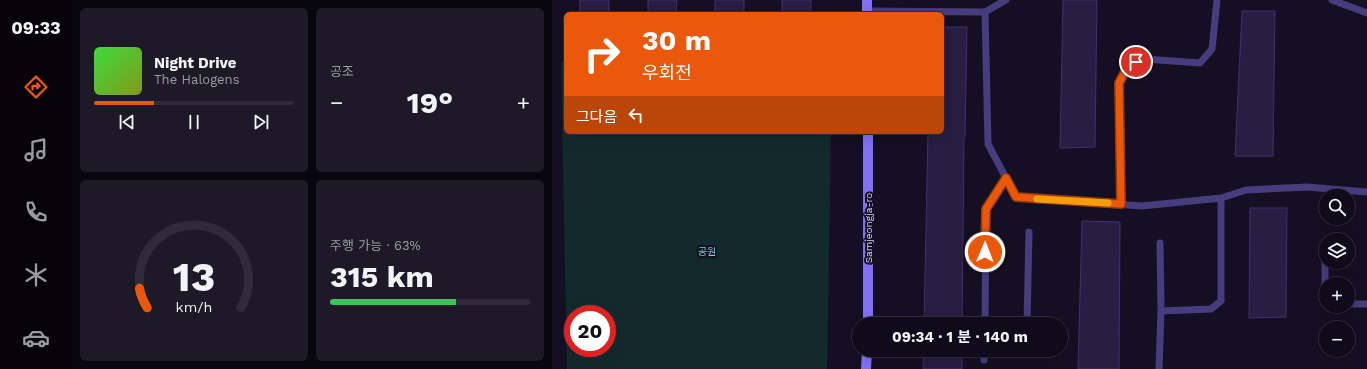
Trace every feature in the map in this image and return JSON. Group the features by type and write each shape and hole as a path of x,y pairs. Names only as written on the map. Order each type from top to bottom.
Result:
{"street":[{"path":"867,0 867,12"},
{"name":"Samjeongja-ro","path":"868,134 868,317"},
{"path":"866,369 867,357"}],"lane":[{"path":"944,12 986,12 1006,0"},
{"path":"1121,204 1119,83 1128,66 1145,59 1200,63 1212,49 1217,0"},
{"path":"1332,0 1367,13"},
{"path":"986,12 988,144 1016,197 1142,206 1221,198 1246,190 1307,186 1367,192"},
{"path":"985,317 986,209 1006,178"},
{"path":"1161,311 1211,309 1221,300 1221,198"},
{"path":"1027,317 1029,232"},
{"path":"1159,369 1161,311 1160,243"},
{"path":"1355,304 1367,304"}],"green space":[{"name":"공원","path":"561,62 564,62 564,134 831,134 827,369 567,369 567,357 616,357 616,305 566,305"}],"building":[{"path":"580,0 609,0 609,12 580,12"},
{"path":"648,0 677,0 676,12 648,12"},
{"path":"715,0 744,0 744,12 715,12"},
{"path":"782,0 811,0 811,12 782,12"},
{"path":"1063,0 1097,0 1095,147 1060,148"},
{"path":"1242,11 1275,11 1273,156 1235,156"},
{"path":"944,27 967,27 962,317 924,317 928,134 944,134"},
{"path":"1250,208 1287,208 1286,317 1249,318"},
{"path":"1082,221 1120,222 1119,369 1078,369"},
{"path":"924,357 962,357 962,369 923,369"}],"slow traffic":[{"path":"1037,199 1108,203"}],"route":[{"path":"985,252 986,209 1006,178 1016,197 1121,204 1119,83 1128,66 1136,62"}]}
